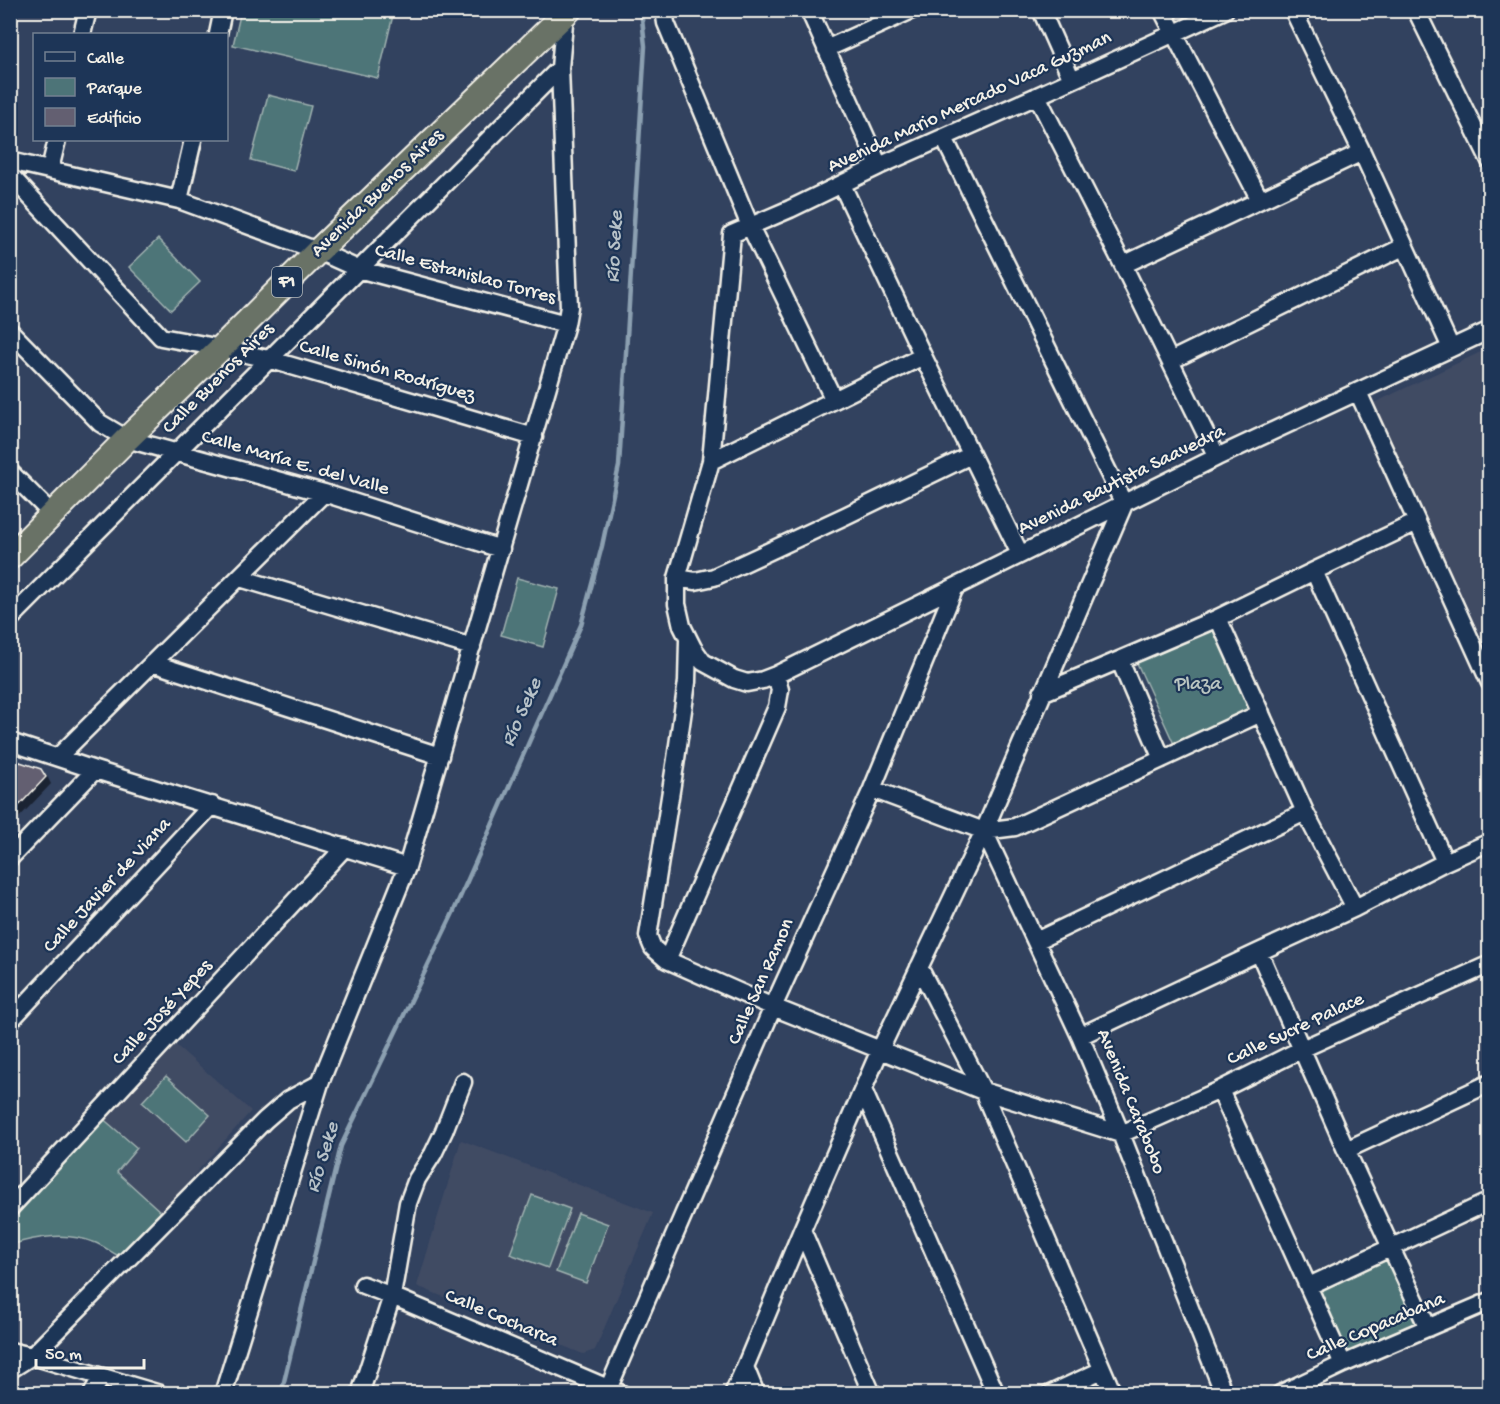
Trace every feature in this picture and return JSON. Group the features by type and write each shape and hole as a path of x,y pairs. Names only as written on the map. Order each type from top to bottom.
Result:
{"highway":[{"name":"Avenida Buenos Aires","path":"10,557 318,250 565,12"}],"street":[{"path":"82,33 88,10"},
{"path":"218,33 223,10"},
{"path":"664,10 666,23 750,226 834,400"},
{"path":"809,10 879,166"},
{"path":"826,49 912,10"},
{"path":"1041,10 1072,80"},
{"path":"1162,10 1260,200"},
{"name":"Avenida Mario Mercado Vaca Guzman","path":"711,461 732,234 1225,10"},
{"path":"1293,10 1362,152 1451,348"},
{"path":"1416,10 1490,161"},
{"path":"223,1394 320,1083 407,867 566,324 569,307 560,68 565,12"},
{"name":"Calle Buenos Aires","path":"10,619 560,68"},
{"path":"1037,96 1217,457"},
{"path":"733,1394 880,1050 984,831 1124,504 944,138"},
{"path":"50,169 57,141"},
{"path":"178,200 193,141"},
{"path":"1123,265 1362,152"},
{"name":"Calle Estanislao Torres","path":"10,161 178,200 318,250 358,269 566,324"},
{"name":"Calle Simón Rodríguez","path":"10,175 161,337 268,359 534,437"},
{"path":"842,185 1020,554"},
{"path":"1170,361 1405,246"},
{"name":"Avenida Bautista Saavedra","path":"688,639 704,662 734,679 747,683 776,675 1217,457 1490,330"},
{"name":"Calle María E. del Valle","path":"10,331 100,423 127,439 324,493 501,549"},
{"path":"923,356 711,461 677,578 677,604 682,626 688,639 687,682 648,936 653,948 667,960 773,1007 983,1091 1121,1134"},
{"path":"1358,392 1490,683"},
{"path":"677,578 695,581 714,577 971,455"},
{"path":"10,472 52,514"},
{"path":"58,757 324,493"},
{"path":"1042,693 1218,618 1417,522"},
{"path":"1314,571 1445,862"},
{"path":"240,578 472,647"},
{"name":"Calle San Ramon","path":"612,1391 773,1007 872,789 955,587"},
{"path":"1218,618 1305,812 1355,908"},
{"path":"1120,661 1162,759"},
{"path":"152,663 440,756"},
{"path":"667,960 777,707 780,690 776,675"},
{"path":"872,789 984,831 1015,827 1261,713"},
{"path":"10,742 407,867"},
{"path":"10,858 95,770"},
{"name":"Calle Javier de Viana","path":"10,1021 212,805"},
{"path":"1036,941 1305,812"},
{"name":"Avenida Carabobo","path":"984,831 1080,1036 1224,1394"},
{"path":"1080,1036 1355,908 1490,842"},
{"name":"Calle José Yepes","path":"10,1208 345,847"},
{"path":"1259,951 1346,1150 1428,1328"},
{"name":"Calle Sucre Palace","path":"1121,1134 1221,1090 1490,963"},
{"path":"919,967 983,1091 1113,1394"},
{"path":"360,1394 392,1296 408,1203 417,1179 444,1131 463,1082"},
{"path":"10,1370 32,1356 265,1120 288,1100 320,1083"},
{"path":"1346,1150 1490,1083"},
{"path":"863,1090 996,1394"},
{"path":"1221,1090 1343,1364"},
{"path":"1309,1286 1490,1202"},
{"path":"802,1230 872,1394"},
{"name":"Calle Cocharca","path":"363,1285 612,1391"},
{"name":"Calle Copacabana","path":"1280,1394 1343,1364 1490,1301"},
{"path":"10,1352 32,1356 160,1394"},
{"path":"745,1367 756,1394"},
{"path":"1050,1394 1102,1370"},
{"path":"92,1394 101,1377"}],"shaded area":[{"path":"1489,348 1489,654 1374,403"},
{"path":"170,1040 251,1111 161,1212 117,1172 100,1116"},
{"path":"461,1140 653,1213 595,1350 583,1354 417,1286"}],"green space":[{"path":"241,10 394,11 378,78 233,45"},
{"path":"268,95 311,106 294,171 251,160"},
{"path":"158,239 200,282 171,310 129,267"},
{"path":"517,578 559,589 543,647 501,635"},
{"name":"Plaza","path":"1223,624 1259,708 1174,744 1136,661"},
{"path":"166,1076 210,1115 186,1142 142,1102"},
{"path":"100,1116 137,1148 117,1172 161,1212 122,1253 117,1255 96,1243 75,1237 53,1236 11,1245 10,1214"},
{"path":"532,1195 570,1209 548,1268 510,1254"},
{"path":"578,1213 608,1224 586,1283 556,1272"},
{"path":"1388,1256 1417,1322 1344,1355 1314,1289"}],"building":[{"path":"10,759 20,762 10,773"},
{"path":"20,762 41,769 46,777 10,815 10,773"}],"waterway":[{"name":"Río Seke","path":"281,1394 341,1146 453,913 581,625 602,546 619,466 645,46 641,10"}]}
